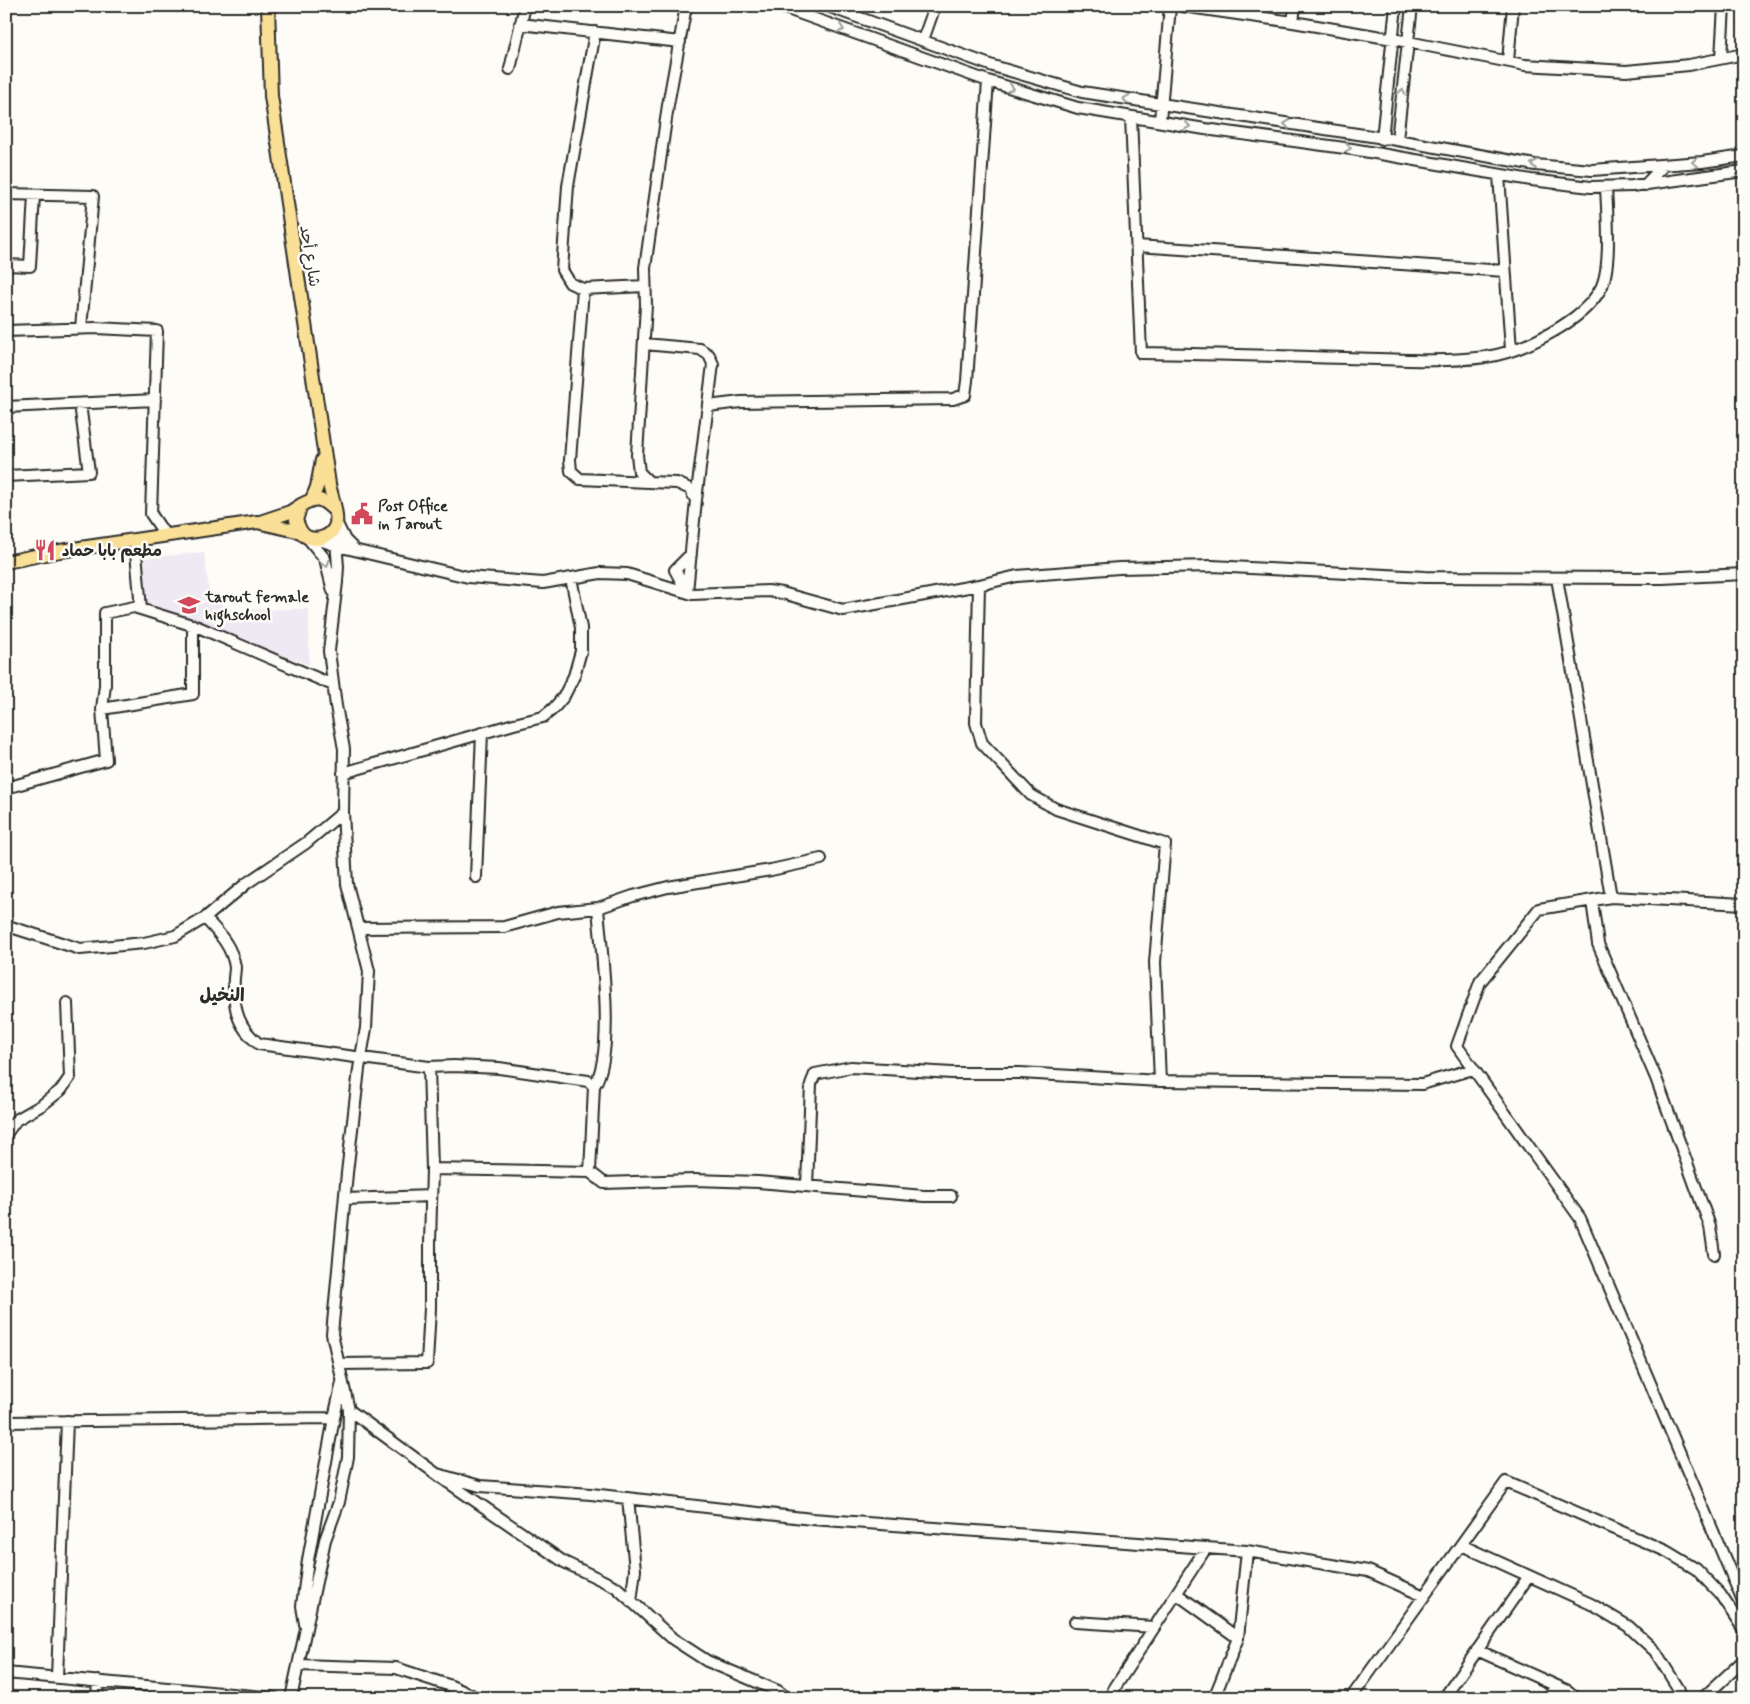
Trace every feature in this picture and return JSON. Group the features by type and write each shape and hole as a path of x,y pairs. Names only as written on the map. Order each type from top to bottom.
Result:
{"main road":[{"name":"شارع أحد","path":"268,6 271,96 335,521"},
{"path":"308,536 296,520 317,487 324,451"},
{"path":"6,562 60,551 257,522 290,512 307,502 324,500 335,521 327,536 308,536 257,522"}],"street":[{"path":"510,69 524,6"},
{"path":"649,482 640,472 637,455 644,344 645,268 668,105 686,6"},
{"path":"779,6 988,81 1078,108 1352,149 1504,176 1591,187 1644,185 1744,172"},
{"path":"827,6 993,66 1082,92 1397,140 1535,165 1592,170 1664,165 1744,156"},
{"path":"923,40 935,6"},
{"path":"1160,121 1170,6"},
{"path":"1182,6 1392,38 1525,65 1626,71 1689,65 1744,54"},
{"path":"1293,22 1295,6"},
{"path":"1382,139 1396,6"},
{"path":"1397,140 1412,6"},
{"path":"1508,62 1513,6"},
{"path":"1721,58 1724,6"},
{"path":"520,24 680,42"},
{"path":"595,32 568,186 562,270 570,283 585,287 645,286"},
{"path":"708,406 741,402 953,399 965,395 988,81"},
{"path":"1386,98 1399,124"},
{"path":"1132,117 1141,352 1434,361 1488,357 1522,347 1560,327 1588,306 1601,288 1606,268 1606,186"},
{"path":"1408,142 1430,163"},
{"path":"1501,159 1504,176 1505,271 1511,350"},
{"path":"1644,185 1664,165"},
{"path":"6,194 93,196 81,328"},
{"path":"6,265 30,266 34,195"},
{"path":"1137,246 1505,271"},
{"path":"585,287 570,460 571,471 580,479 677,483 690,489 696,500"},
{"path":"6,331 81,328 157,331 152,514 166,536"},
{"path":"644,344 700,349 709,355 713,364 687,592"},
{"path":"6,407 155,400"},
{"path":"6,476 89,472 80,404"},
{"path":"290,1698 325,1540 339,1502 348,1457 349,1410 332,1334 345,1199 366,1028 369,971 347,884 343,812 344,749 329,651 338,567 335,521"},
{"path":"335,521 345,540 356,550"},
{"path":"308,536 337,546 468,577 544,583 600,573 627,574 692,594 768,591 843,610 979,585 1017,576 1119,568 1212,566 1425,577 1662,578 1744,574"},
{"path":"308,536 325,559 334,595"},
{"path":"135,541 141,609"},
{"path":"338,567 356,550"},
{"path":"343,773 482,732 543,717 554,708 564,696 574,676 581,651 581,628 578,606 571,578"},
{"path":"1557,578 1611,897"},
{"path":"979,585 976,723 982,743 1031,795 1048,804 1089,820 1165,844 1155,962 1160,1081"},
{"path":"6,788 106,760 102,709 105,684 105,612 134,607 193,625 333,685"},
{"path":"102,709 193,694 193,625"},
{"path":"476,877 482,732"},
{"path":"6,923 11,927 80,949 144,943 175,936 205,918 247,883 306,843 343,812"},
{"path":"358,928 504,927 558,912 598,908 633,896 668,888 771,870 821,858"},
{"path":"1744,904 1611,897 1539,909 1480,982 1457,1046 1580,1218 1744,1604"},
{"path":"1592,900 1598,944 1656,1078 1710,1226 1714,1254"},
{"path":"590,1172 594,1086 599,1078 606,1034 598,908"},
{"path":"205,918 226,942 235,966 234,987 237,1014 246,1033 259,1044 429,1068 454,1066 499,1068 588,1081 594,1086"},
{"path":"6,1134 16,1120 42,1105 61,1090 70,1077 67,1004"},
{"path":"807,1186 812,1084 815,1074 851,1067 952,1073 1020,1073 1160,1081 1422,1084 1473,1069"},
{"path":"339,1364 427,1363 430,1308 432,1169 429,1068"},
{"path":"432,1169 590,1172 604,1183 703,1180 758,1182 924,1196 951,1196"},
{"path":"345,1199 431,1196"},
{"path":"306,1630 302,1606 308,1560 334,1418 343,1380"},
{"path":"349,1410 436,1474 564,1562 616,1588 672,1640 707,1661 778,1692 787,1698"},
{"path":"6,1422 334,1418"},
{"path":"56,1677 67,1421"},
{"path":"436,1474 480,1486 628,1498 812,1519 1247,1551 1368,1571 1424,1596"},
{"path":"1351,1698 1506,1482 1666,1551 1696,1569 1720,1594 1744,1630"},
{"path":"628,1498 635,1570 632,1602"},
{"path":"1461,1545 1591,1604 1628,1626 1655,1651 1674,1682 1681,1698"},
{"path":"1110,1698 1206,1548"},
{"path":"1214,1698 1238,1638 1247,1551"},
{"path":"1444,1698 1529,1576"},
{"path":"1177,1594 1238,1638"},
{"path":"1075,1622 1154,1628"},
{"path":"1477,1650 1568,1691 1576,1698"},
{"path":"1703,1698 1744,1660"},
{"path":"298,1665 396,1668 451,1686 478,1698"},
{"path":"6,1673 274,1698"},
{"path":"97,1698 98,1681"},
{"path":"1548,1698 1556,1686"}],"shaded area":[{"name":"tarout female highschool","path":"204,552 209,591 227,610 309,609 309,665 146,602 144,558"}],"place":[{"name":"Post Office in Tarout","path":"362,514"},
{"name":"مطعم بابا حماد","path":"45,550"},
{"name":"tarout female highschool","path":"189,605"}],"district":[{"name":"النخيل","path":"222,995"}]}
